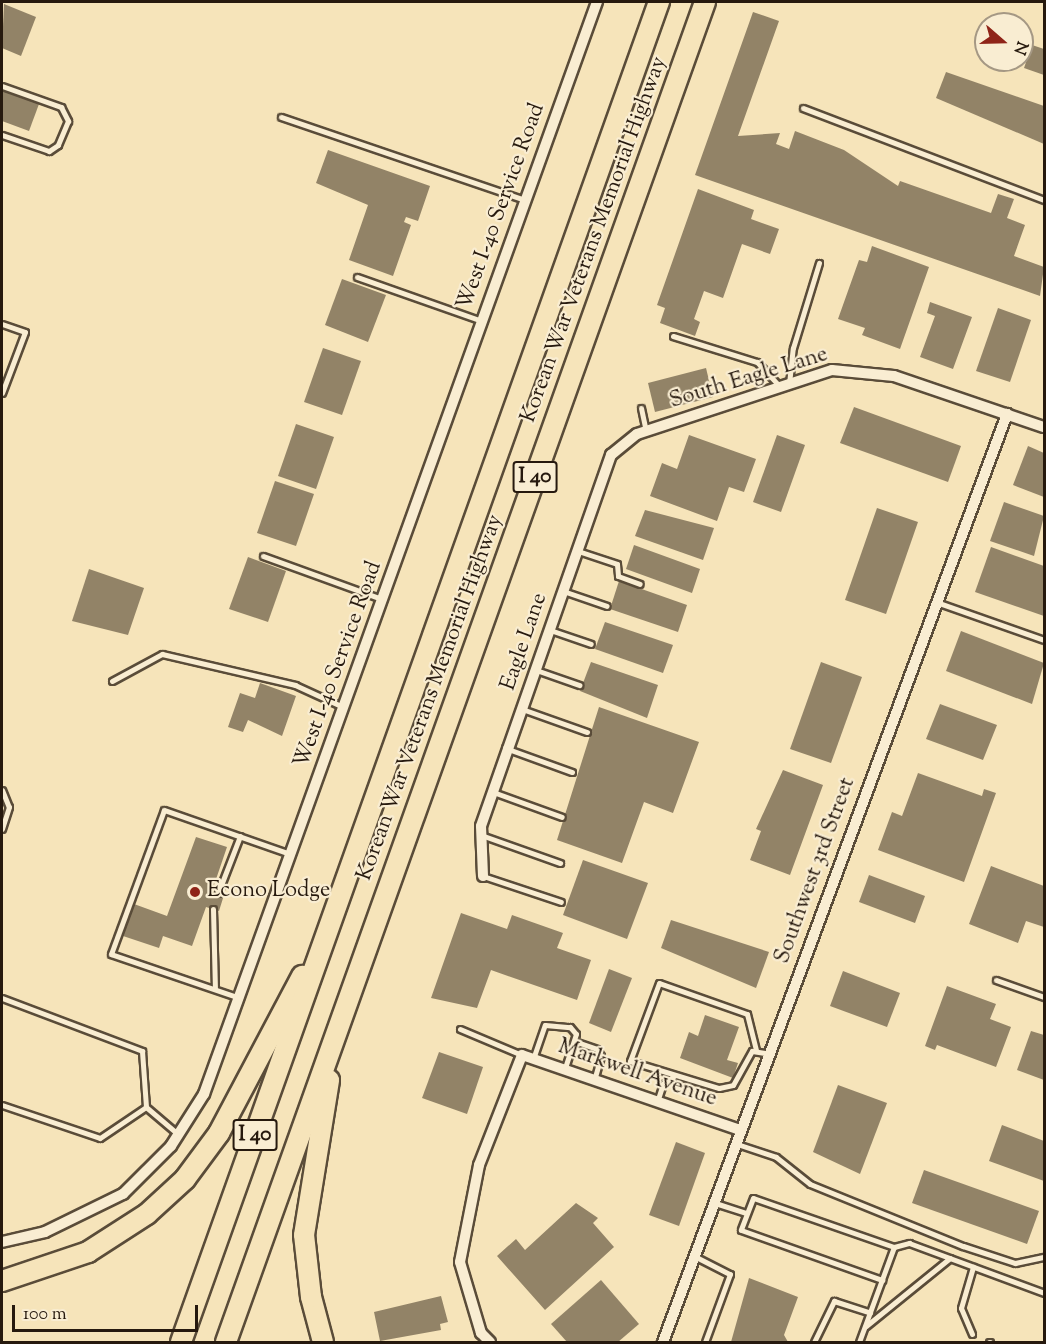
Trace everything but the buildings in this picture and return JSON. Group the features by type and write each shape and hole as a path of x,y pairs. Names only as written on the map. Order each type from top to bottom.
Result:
{"highway":[{"name":"Korean War Veterans Memorial Highway","path":"181,1342 659,2"},
{"name":"Korean War Veterans Memorial Highway","path":"226,1342 705,2"},
{"path":"2,1281 88,1252 147,1214 184,1179 219,1133 330,927"},
{"path":"323,1342 306,1268 306,1210 338,1027"}],"street":[{"name":"West I-40 Service Road","path":"2,1242 94,1212 143,1178 179,1136 204,1095 597,2"},
{"name":"South Eagle Lane","path":"642,433 832,370 894,376 1044,427"},
{"name":"Southwest 3rd Street","path":"663,1342 735,1143 772,1054 935,602 1007,414"},
{"name":"Eagle Lane","path":"483,876 481,835 493,792 611,456 642,433"},
{"name":"Markwell Avenue","path":"522,1055 740,1130"},
{"path":"490,1342 481,1333 460,1262 479,1165 522,1055"}],"lane":[{"path":"2,86 61,107 68,121 58,145 49,151 2,135"},
{"path":"803,108 1044,200"},
{"path":"281,117 525,200"},
{"path":"673,336 757,362 785,386 819,263"},
{"path":"357,277 482,321"},
{"path":"2,324 25,332 2,393"},
{"path":"641,408 642,433"},
{"path":"578,551 617,564 618,576 640,585"},
{"path":"263,556 383,600"},
{"path":"563,591 607,606"},
{"path":"935,602 1044,640"},
{"path":"550,630 591,644"},
{"path":"112,681 162,654 295,685 344,708"},
{"path":"536,670 579,685"},
{"path":"522,709 587,732"},
{"path":"508,749 572,772"},
{"path":"2,790 9,807 2,829"},
{"path":"493,792 562,817"},
{"path":"240,998 111,954 164,810 291,855"},
{"path":"481,835 560,863"},
{"path":"218,893 240,836"},
{"path":"483,876 561,902"},
{"path":"213,909 215,990"},
{"path":"996,980 1044,997"},
{"path":"659,983 747,1014 756,1050 733,1085 719,1088 630,1061 659,983"},
{"path":"2,998 142,1051 146,1107 179,1136"},
{"path":"533,1059 545,1024 570,1027 574,1041 564,1070"},
{"path":"460,1029 522,1055"},
{"path":"574,1041 597,1049 601,1056 594,1080"},
{"path":"756,1050 772,1054"},
{"path":"657,1102 663,1084 674,1076"},
{"path":"2,1105 100,1138 146,1107"},
{"path":"735,1143 776,1157 810,1184 963,1245 1015,1263 1044,1257"},
{"path":"882,1280 741,1230 753,1198 894,1246 909,1243 1044,1293"},
{"path":"714,1203 746,1213"},
{"path":"859,1342 894,1246"},
{"path":"694,1256 730,1274 705,1342"},
{"path":"865,1327 950,1258"},
{"path":"972,1334 961,1308 973,1267"},
{"path":"814,1342 827,1306 834,1301 870,1313"}],"place":[{"name":"Econo Lodge","path":"195,892"}]}
